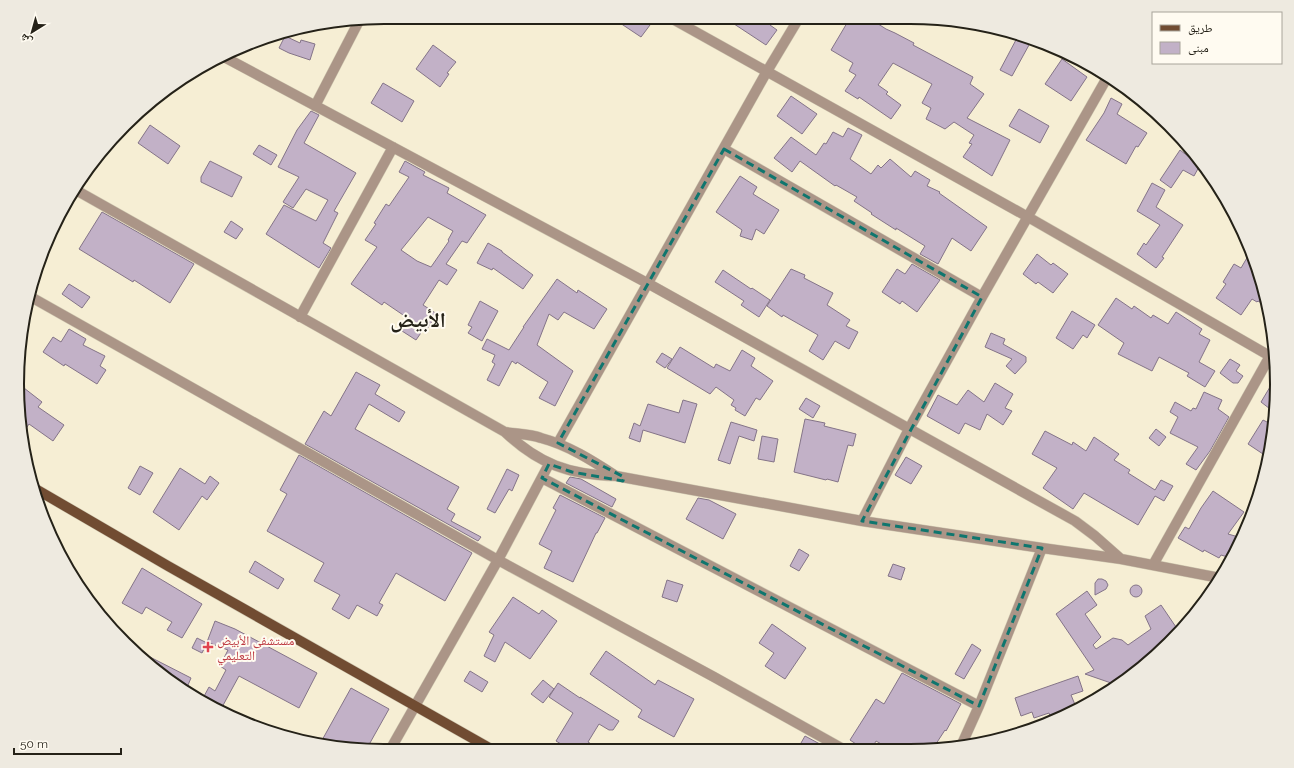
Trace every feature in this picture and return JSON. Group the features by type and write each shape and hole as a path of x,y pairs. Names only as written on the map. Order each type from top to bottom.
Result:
{"main road":[{"path":"40,492 182,574 482,744"}],"street":[{"path":"681,24 1028,217 1269,356"},
{"path":"558,443 649,284 766,72 795,24"},
{"path":"315,106 358,25"},
{"path":"228,59 649,284 1075,521 1096,536 1121,559"},
{"path":"862,521 909,429 982,297 1105,82"},
{"path":"300,317 393,147"},
{"path":"724,149 982,297"},
{"path":"80,192 505,432 534,456 549,464 592,476 616,476 862,521 1121,559 1214,577"},
{"path":"34,299 498,560 834,744"},
{"path":"1152,565 1269,363"},
{"path":"505,432 540,437 558,443 594,462 616,476"},
{"path":"393,744 498,560 549,464"},
{"path":"542,478 979,706"},
{"path":"964,740 979,706 1042,548"}],"highlighted area":[{"path":"724,149 982,297 862,521 1042,548 979,706 542,478 549,464 572,472 623,481 624,477 558,443"}],"building":[{"path":"622,24 649,24 650,25 641,37"},
{"path":"734,24 771,24 770,25 777,30 766,45"},
{"path":"846,24 878,24 914,43 913,45 973,77 970,84 984,94 967,118 1010,140 992,176 963,157 972,144 969,143 974,135 954,122 945,129 926,119 931,108 922,103 932,84 893,63 878,85 888,92 886,94 901,105 891,119 859,97 858,99 845,91 856,75 849,71 853,63 831,50"},
{"path":"287,37 300,43 301,40 315,44 310,60 279,48 284,38"},
{"path":"1016,40 1029,45 1012,76 1000,70"},
{"path":"433,45 456,62 447,73 449,74 440,87 416,69"},
{"path":"1062,59 1087,77 1071,101 1045,84"},
{"path":"383,83 414,101 402,122 371,103"},
{"path":"791,96 817,114 802,134 777,116"},
{"path":"1111,98 1122,104 1117,114 1147,133 1138,147 1136,146 1126,164 1086,140 1104,113"},
{"path":"1019,109 1049,126 1040,143 1009,126"},
{"path":"311,111 319,115 304,143 356,173 334,211 338,213 323,243 331,248 319,268 266,234 284,205 316,221 328,200 306,189 293,208 283,202 299,177 278,167 297,130"},
{"path":"150,125 180,146 168,164 138,143"},
{"path":"848,128 862,135 850,159 871,174 878,165 881,168 890,159 911,177 915,171 930,180 927,186 940,192 939,193 987,227 971,251 952,238 938,264 920,254 925,246 871,214 872,213 854,201 857,197 836,185 835,186 800,161 792,172 774,158 791,137 816,155 824,143 826,144 833,132 843,137"},
{"path":"259,145 277,155 271,165 253,154"},
{"path":"1180,150 1189,157 1198,168 1194,176 1183,170 1171,188 1160,180"},
{"path":"210,161 242,177 232,197 201,182 201,177"},
{"path":"405,161 425,172 423,175 449,188 447,193 486,215 467,243 462,241 446,264 457,270 447,285 439,280 423,305 437,314 427,329 425,327 416,340 402,331 409,319 384,302 382,305 351,284 377,247 365,240 376,224 374,223 386,204 389,206 409,177 399,172","holes":["428,217 453,231 448,240 449,241 431,267 417,261 401,250"]},
{"path":"740,176 757,187 753,194 779,210 764,234 756,229 752,240 740,236 742,230 716,212"},
{"path":"1152,183 1165,190 1156,207 1183,225 1162,257 1164,258 1156,268 1137,254 1144,243 1146,245 1160,225 1137,211"},
{"path":"102,212 194,264 170,303 134,280 133,282 79,249"},
{"path":"231,221 243,229 236,239 224,232"},
{"path":"488,243 502,251 533,275 523,289 493,268 492,270 477,263"},
{"path":"1037,254 1051,265 1053,263 1068,274 1053,293 1038,282 1036,284 1023,274"},
{"path":"1247,257 1260,302 1252,299 1241,315 1216,298 1226,284 1223,282 1234,264 1241,268"},
{"path":"912,264 940,280 917,312 902,301 900,304 882,292 897,269 905,274"},
{"path":"791,269 805,275 804,278 833,293 827,305 850,320 846,326 858,332 849,349 835,341 823,360 809,351 818,335 783,315 782,317 767,306"},
{"path":"723,270 770,300 759,317 741,305 744,301 715,282"},
{"path":"557,279 577,293 578,290 607,309 594,329 564,312 558,320 549,314 537,345 573,371 555,406 539,398 548,382 517,362 516,364 512,361 499,386 487,380 495,364 492,362 495,355 482,349 487,339 509,350 523,327"},
{"path":"69,284 90,297 82,308 62,294"},
{"path":"1116,298 1132,309 1134,306 1151,318 1153,315 1168,324 1176,312 1202,329 1199,334 1210,340 1199,362 1215,371 1205,387 1187,376 1189,373 1159,357 1152,371 1118,354 1124,343 1098,325"},
{"path":"480,301 498,311 482,341 468,333 472,327 468,325"},
{"path":"1072,311 1095,325 1087,338 1083,335 1073,349 1056,338"},
{"path":"69,329 86,339 83,345 105,356 100,366 106,370 97,384 65,364 64,366 43,352 53,337 61,342"},
{"path":"991,333 1005,339 1003,344 1026,357 1026,362 1015,374 1006,366 1012,359 985,347"},
{"path":"680,347 714,368 716,364 730,371 742,350 755,358 751,366 773,381 760,400 756,398 745,416 735,410 736,408 731,405 734,400 716,387 710,394 667,368"},
{"path":"662,353 672,359 665,368 656,362"},
{"path":"1230,359 1240,365 1236,371 1243,376 1238,383 1233,383 1220,373"},
{"path":"356,372 380,385 375,394 405,412 399,422 369,404 355,429 459,487 447,509 455,514 451,521 481,537 478,541 305,444 324,411 331,416"},
{"path":"995,383 1013,394 1005,408 1012,411 1003,425 987,414 980,430 965,423 959,434 927,416 938,395 957,405 968,390 984,402"},
{"path":"1270,387 1269,408 1261,402"},
{"path":"24,388 42,402 38,407 64,425 53,441 29,424 27,427"},
{"path":"1204,392 1222,400 1218,409 1229,417 1210,451 1196,470 1186,464 1198,447 1170,433 1178,417 1170,412 1175,402 1191,411 1193,408 1196,409"},
{"path":"806,398 820,406 813,418 799,409"},
{"path":"683,400 697,404 685,443 643,430 640,442 629,438 634,423 640,426 648,404 679,413"},
{"path":"805,419 825,423 824,426 856,434 853,446 848,445 838,482 794,472"},
{"path":"1263,420 1268,422 1263,454 1248,444"},
{"path":"731,422 757,430 754,441 739,436 730,464 718,460"},
{"path":"1156,429 1166,437 1159,446 1149,438"},
{"path":"1045,431 1072,445 1073,442 1086,451 1094,437 1119,454 1114,460 1130,470 1128,473 1155,490 1161,480 1173,486 1164,501 1155,496 1138,525 1084,493 1073,509 1043,488 1057,468 1032,454"},
{"path":"762,436 778,439 774,462 758,459"},
{"path":"299,455 472,553 445,601 396,573 379,603 383,605 377,616 357,605 349,619 332,609 340,595 314,581 324,563 267,531 287,494 280,490"},
{"path":"906,457 922,466 911,484 895,475"},
{"path":"140,466 153,473 140,495 128,488"},
{"path":"180,468 205,484 210,476 219,483 207,500 202,496 179,530 153,512"},
{"path":"507,469 519,475 512,491 509,489 495,513 487,509"},
{"path":"570,477 581,479 616,499 612,507 566,483"},
{"path":"1213,491 1244,512 1228,534 1236,536 1226,556 1221,555 1219,558 1204,550 1203,552 1178,538 1185,527 1189,529"},
{"path":"560,495 605,518 596,533 573,582 544,568 552,551 539,544 556,510 553,508"},
{"path":"698,498 709,500 736,514 723,539 686,519"},
{"path":"799,549 809,555 799,571 790,566"},
{"path":"255,561 284,579 278,589 249,572"},
{"path":"893,564 905,568 901,580 888,576"},
{"path":"142,568 202,604 182,638 167,630 172,622 146,607 142,614 122,603"},
{"path":"1098,579 1106,581 1108,585 1106,589 1095,595 1095,583"},
{"path":"667,580 683,585 677,602 662,597"},
{"path":"1134,585 1138,585 1142,591 1138,597 1134,597 1130,593 1130,589"},
{"path":"1087,591 1097,605 1085,614 1101,637 1093,645 1096,649 1113,638 1122,640 1128,645 1151,629 1145,616 1161,605 1176,627 1147,655 1110,683 1085,674 1094,670 1056,614"},
{"path":"513,597 539,614 542,610 557,621 530,659 505,642 495,662 484,656 494,635 489,632"},
{"path":"215,621 235,629 317,673 299,708 239,676 223,706 204,696 209,687 215,691 226,670 220,666 228,650 207,642"},
{"path":"772,624 806,648 785,679 765,666 774,653 759,643"},
{"path":"197,638 207,643 202,653 192,648"},
{"path":"972,644 981,650 964,679 955,674"},
{"path":"606,651 655,685 658,680 694,699 674,737 638,717 642,710 590,674"},
{"path":"150,657 191,678 188,685 165,670"},
{"path":"470,671 488,682 482,692 464,681"},
{"path":"902,673 961,704 946,731 945,730 937,743 881,744 876,741 874,744 856,744 850,740 876,699 884,704"},
{"path":"1078,676 1083,691 1071,695 1075,704 1050,716 1049,713 1034,718 1032,712 1021,716 1015,698"},
{"path":"543,680 554,689 543,703 531,694"},
{"path":"558,683 619,721 613,730 609,730 599,724 588,742 591,744 561,744 556,741 573,713 549,697"},
{"path":"351,688 389,709 370,743 323,739"},
{"path":"805,736 820,744 800,744"}],"place":[{"name":"مستشفى الأبيض التعليمي","path":"208,647"}],"district":[{"name":"الأبيض","path":"418,320"}]}
